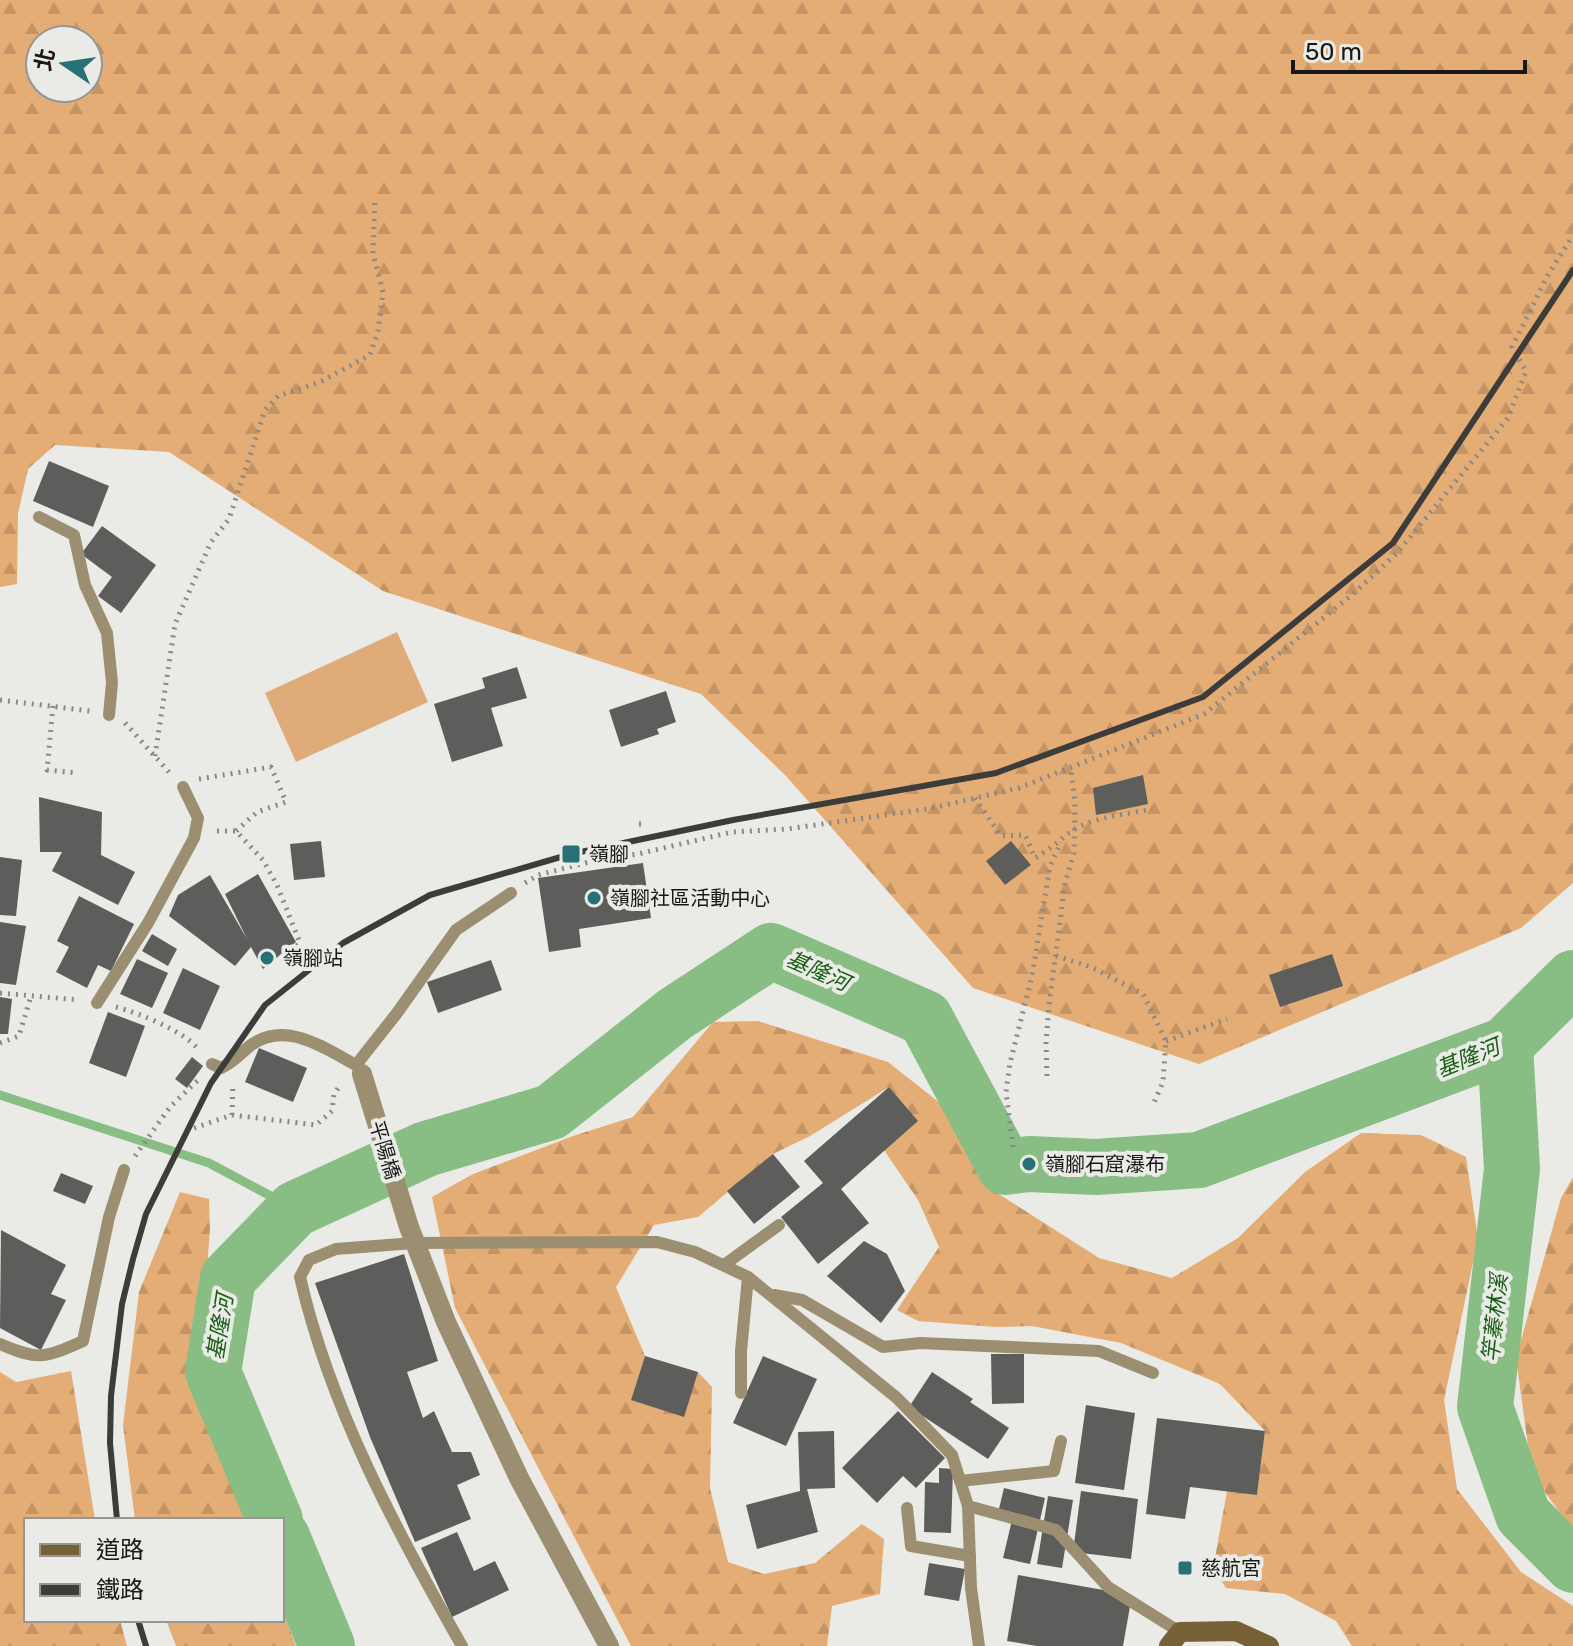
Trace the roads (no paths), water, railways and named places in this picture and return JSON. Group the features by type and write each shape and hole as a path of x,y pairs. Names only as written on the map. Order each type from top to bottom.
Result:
{"main road":[{"path":"1174,1639 1236,1631 1269,1646"}],"street":[{"name":"平陽橋","path":"359,1069 412,1235 446,1322 519,1478 609,1646"}],"lane":[{"path":"39,517 74,535 85,585 107,633 112,683 109,715"},
{"path":"97,1003 148,923 194,838 198,818 183,787"},
{"path":"208,1068 221,1068 234,1063 250,1046 271,1034 303,1037 359,1069 456,930 511,893"},
{"path":"0,1344 26,1356 50,1356 83,1341 109,1217 124,1170"},
{"path":"724,1265 779,1225"},
{"path":"462,1646 418,1568 357,1445 313,1334 300,1277 309,1260 336,1249 412,1235 657,1242 695,1252 748,1277 897,1398 952,1455 968,1506 971,1588 979,1646"},
{"path":"741,1393 741,1351 748,1277"},
{"path":"771,1295 802,1300 883,1347 920,1343 1099,1351 1153,1373"},
{"path":"960,1481 1054,1471 1061,1441"},
{"path":"968,1506 1056,1530 1108,1587 1174,1639"},
{"path":"907,1508 911,1546 970,1556"}],"waterway":[{"name":"基隆河","path":"274,1518 213,1372 228,1278 295,1209 426,1149 551,1112 675,1014 771,951 925,1018 1005,1167 1029,1164 1096,1167 1199,1160 1505,1045 1573,978"},
{"name":"竿蓁林溪","path":"1505,1045 1512,1169 1485,1407 1523,1515 1573,1565"},
{"path":"0,1095 209,1163 295,1209"},
{"name":"基隆河","path":"284,1542 327,1646"}],"railway":[{"path":"117,1518 110,1443 111,1396 122,1304 133,1259 146,1214 211,1083 265,1005 343,943 430,895 571,854 733,820 996,773 1203,697 1393,543 1573,270"},
{"path":"139,1622 146,1646"}],"place":[{"name":"嶺腳","path":"571,854"},
{"name":"嶺腳社區活動中心","path":"594,898"},
{"name":"嶺腳站","path":"267,958"},
{"name":"嶺腳石窟瀑布","path":"1029,1164"},
{"name":"慈航宮","path":"1185,1568"}]}
